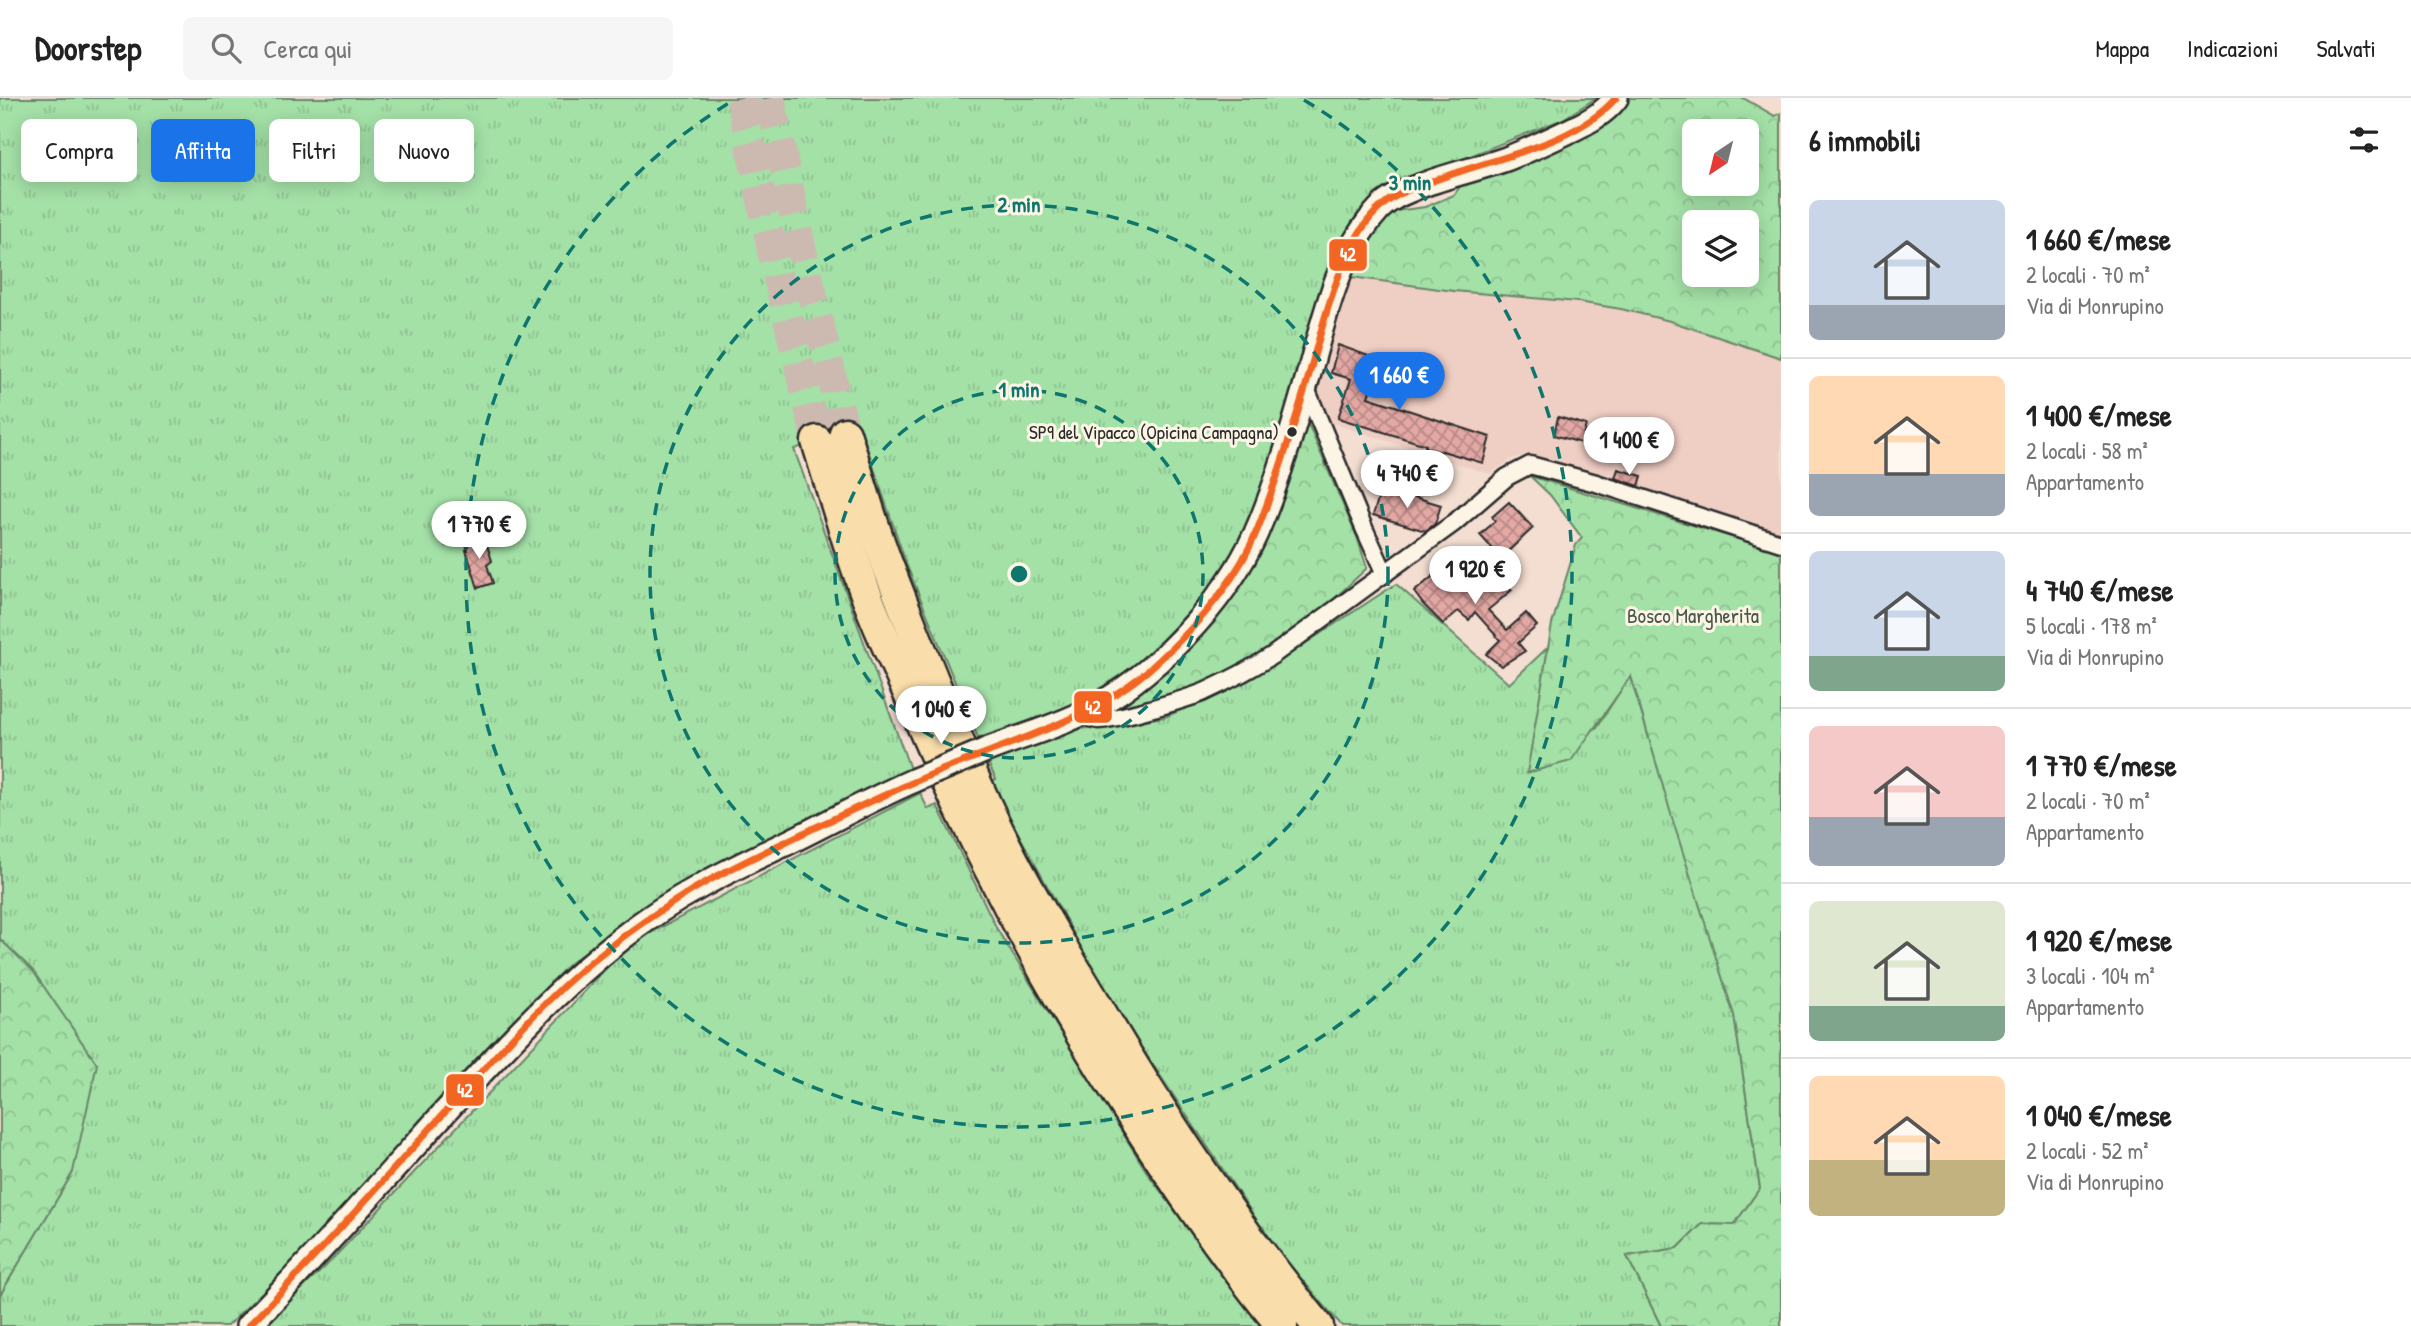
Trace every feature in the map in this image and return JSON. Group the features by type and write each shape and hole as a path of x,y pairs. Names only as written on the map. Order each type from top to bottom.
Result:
{"highway":[{"path":"1282,1326 1252,1290 1187,1200 1110,1083 1042,969 978,848 931,748 860,579 831,437 978,786 1063,950 1197,1165 1269,1268 1318,1326"}],"main road":[{"path":"248,1326 330,1241 551,998 616,942 692,890 754,857 915,780 1083,713 1152,667 1201,617 1236,570 1257,532 1338,277 1353,244 1380,207 1404,192 1448,175 1505,159 1555,138 1588,122 1616,98"}],"street":[{"path":"1305,386 1385,574"},
{"path":"1083,713 1090,718 1102,719 1201,693 1273,655 1454,523 1507,477 1530,465 1596,483 1781,543"}],"shaded area":[{"path":"1351,277 1621,309 1670,321 1781,358 1781,533 1545,458 1525,455 1512,459 1490,474 1328,422 1316,393"}],"green space":[{"path":"0,98 1596,98 1563,119 1465,158 1394,181 1361,212 1328,271 1249,530 1205,595 1141,662 1071,707 978,738 907,566 860,427 794,449 910,769 653,900 569,964 442,1096 298,1258 227,1326 0,1326 0,1295 73,1172 33,971 0,939"},
{"path":"1629,98 1743,98 1775,116 1781,113 1781,358 1670,321 1621,309 1351,277 1368,238 1388,212 1425,207 1454,195 1461,185 1511,168 1609,121"},
{"path":"1303,412 1357,537 1367,568 1305,626 1202,690 1102,712 1209,616"},
{"name":"Bosco Margherita","path":"1530,476 1781,552 1781,1326 1661,1326 1627,1256 1678,1248 1702,1224 1734,1225 1760,1188 1734,1015 1631,676 1571,761 1527,773 1552,624 1576,545 1582,538 1550,495"},
{"path":"1396,584 1509,684 1548,647 1528,773 1597,727 1630,676 1734,1015 1760,1188 1734,1225 1702,1224 1678,1248 1627,1256 1661,1326 1342,1326 1278,1252 1111,1002 990,782 996,779 988,763 1080,729 1165,717 1251,679"},
{"path":"920,793 928,809 937,805 997,929 1148,1174 1261,1326 262,1326 325,1267 629,944"},
{"path":"0,939 33,971 97,1064 73,1172 0,1295"}],"building":[{"path":"1338,345 1380,360 1368,397 1490,437 1483,463 1338,418 1351,379 1331,373"},
{"path":"1558,417 1586,425 1581,443 1554,435"},
{"path":"1618,469 1642,476 1639,486 1615,478"},
{"path":"1382,487 1441,505 1435,524 1425,531 1373,515"},
{"path":"1509,502 1533,528 1501,558 1480,535 1495,521 1492,517"},
{"path":"479,536 482,543 486,542 492,561 487,565 493,583 478,588 465,541"},
{"path":"1451,561 1470,577 1478,571 1484,578 1494,571 1512,590 1488,610 1507,630 1526,613 1537,626 1518,643 1525,651 1501,666 1486,654 1500,640 1475,612 1469,620 1458,611 1443,624 1423,604 1414,592"}],"tunnel":[{"path":"741,98 774,260 817,441"},
{"path":"770,98 801,247 845,433"}],"transit line":[{"name":"42","path":"248,1326 321,1250 535,1014 581,970 632,930 699,886 789,840 907,785 1082,713 1132,683 1154,665 1214,602 1249,547 1284,456 1334,288 1367,221 1388,201 1413,188 1530,149 1578,128 1616,98"}],"place":[{"name":"SP9 del Vipacco (Opicina Campagna)","path":"1292,432"}]}
